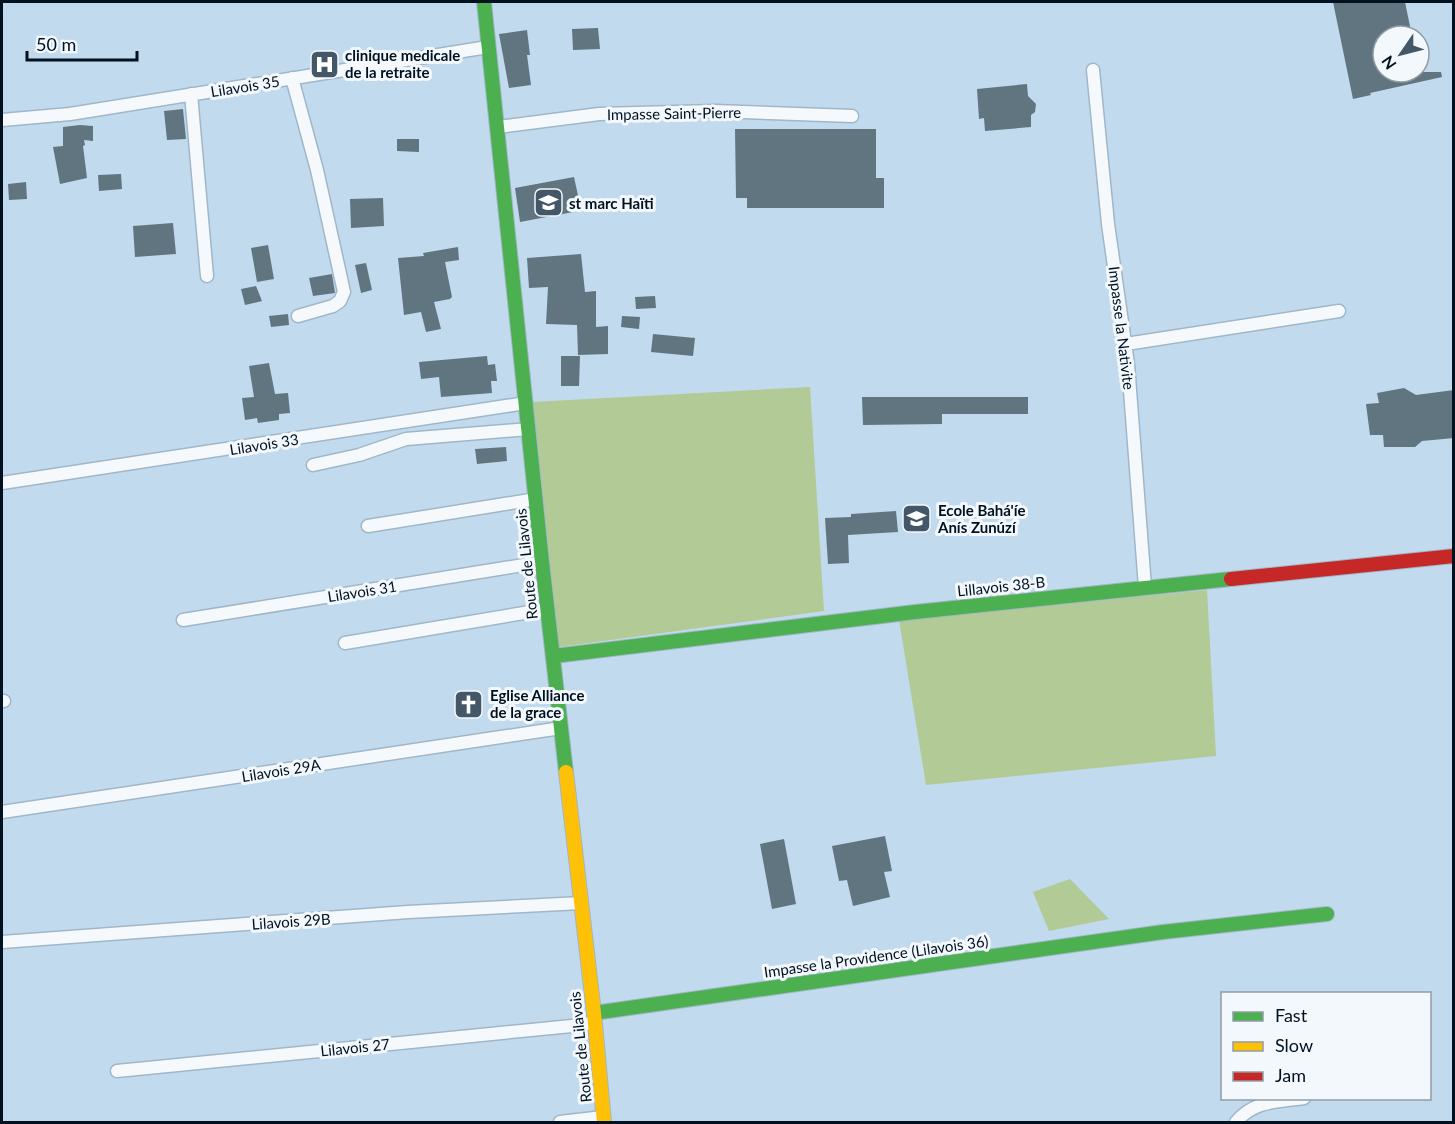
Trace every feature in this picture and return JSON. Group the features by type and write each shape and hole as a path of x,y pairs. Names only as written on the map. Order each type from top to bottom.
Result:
{"street":[{"name":"Route de Lilavois","path":"484,2 542,562 604,1120"},
{"name":"Lilavois 35","path":"2,120 70,114 488,47"},
{"name":"Impasse la Nativite","path":"1093,70 1108,224 1126,344 1145,587"},
{"path":"292,78 317,170 344,292 340,301 333,306 298,316"},
{"path":"191,94 207,276"},
{"name":"Impasse Saint-Pierre","path":"498,127 599,114 715,111 852,116"},
{"path":"1126,344 1339,311"},
{"name":"Lilavois 33","path":"2,483 526,403"},
{"path":"313,465 359,455 406,440 529,429"},
{"path":"368,526 536,499"},
{"name":"Lillavois 38-B","path":"554,656 915,612 1454,556"},
{"name":"Lilavois 31","path":"183,620 542,562"},
{"path":"345,642 548,609"},
{"name":"Lilavois 29A","path":"2,812 561,728"},
{"name":"Lilavois 29B","path":"2,942 408,912 581,903"},
{"name":"Impasse la Providence (Lilavois 36)","path":"594,1018 1163,932 1327,914"},
{"name":"Lilavois 27","path":"117,1071 582,1025 594,1018"},
{"path":"1236,1122 1252,1107 1263,1103 1288,1100"},
{"path":"560,1122 604,1120"}],"green space":[{"path":"810,387 824,611 559,647 533,402"},
{"path":"1207,590 1216,756 926,785 899,620"},
{"path":"1070,879 1109,919 1049,931 1033,892"}],"building":[{"path":"1333,2 1405,2 1410,24 1371,24 1371,84 1410,84 1353,99"},
{"path":"598,28 600,49 573,50 572,29"},
{"path":"527,30 530,55 527,55 531,85 509,88 499,34"},
{"path":"1431,72 1441,72 1442,77 1431,79"},
{"path":"1027,84 1028,96 1036,104 1035,112 1031,115 1031,127 985,131 984,118 979,119 977,89"},
{"path":"183,109 186,139 167,140 164,111"},
{"path":"93,126 93,141 84,140 85,145 83,146 87,178 60,184 53,147 63,146 63,127"},
{"path":"735,129 876,129 876,178 884,178 884,208 747,208 747,198 736,198"},
{"path":"397,139 419,139 419,152 397,151"},
{"path":"121,174 122,189 99,191 98,175"},
{"path":"574,177 579,200 571,201 573,212 520,222 515,188"},
{"path":"26,182 27,199 9,200 8,184"},
{"path":"383,198 384,226 351,228 350,199"},
{"path":"173,223 176,254 135,257 133,226"},
{"path":"268,245 274,279 257,282 251,248"},
{"path":"458,247 459,260 445,262 452,297 434,302 441,329 426,332 421,312 404,315 398,258 424,256 423,253"},
{"path":"581,254 585,292 596,291 596,327 608,326 608,354 578,355 577,325 546,324 548,287 529,288 527,258"},
{"path":"366,263 372,290 361,293 355,265"},
{"path":"332,274 335,293 313,296 309,278"},
{"path":"256,286 262,301 245,305 241,289"},
{"path":"655,296 656,308 636,309 635,297"},
{"path":"288,314 289,325 271,327 269,316"},
{"path":"622,316 640,317 639,329 621,327"},
{"path":"653,334 695,338 693,356 651,352"},
{"path":"487,356 488,365 495,364 497,381 491,381 492,393 441,397 439,377 421,379 419,362"},
{"path":"561,356 580,356 579,386 561,386"},
{"path":"269,363 275,394 288,393 290,413 279,414 279,420 258,423 257,418 245,420 242,398 254,397 249,366"},
{"path":"1404,388 1416,395 1454,390 1454,438 1422,441 1415,447 1384,447 1383,435 1370,435 1366,404 1379,403 1377,393"},
{"path":"862,397 1028,397 1028,414 942,414 942,424 863,425"},
{"path":"506,447 507,461 477,464 475,449"},
{"path":"896,511 898,532 848,535 849,563 828,564 825,518"},
{"path":"885,836 892,871 884,872 890,897 853,906 847,880 839,881 832,846"},
{"path":"784,839 796,904 772,909 760,844"}],"traffic: fast":[{"path":"484,2 566,772"},
{"path":"554,656 915,612 1231,579"},
{"path":"594,1013 1163,932 1327,914"}],"traffic: slow":[{"path":"566,772 594,1013 604,1122"}],"traffic: jam":[{"path":"1231,579 1454,556"}],"place":[{"name":"clinique medicale de la retraite","path":"324,64"},
{"name":"st marc Haïti","path":"548,203"},
{"name":"Ecole Bahá'íe Anís Zunúzí","path":"917,519"},
{"name":"Eglise Alliance de la grace","path":"469,704"}]}
